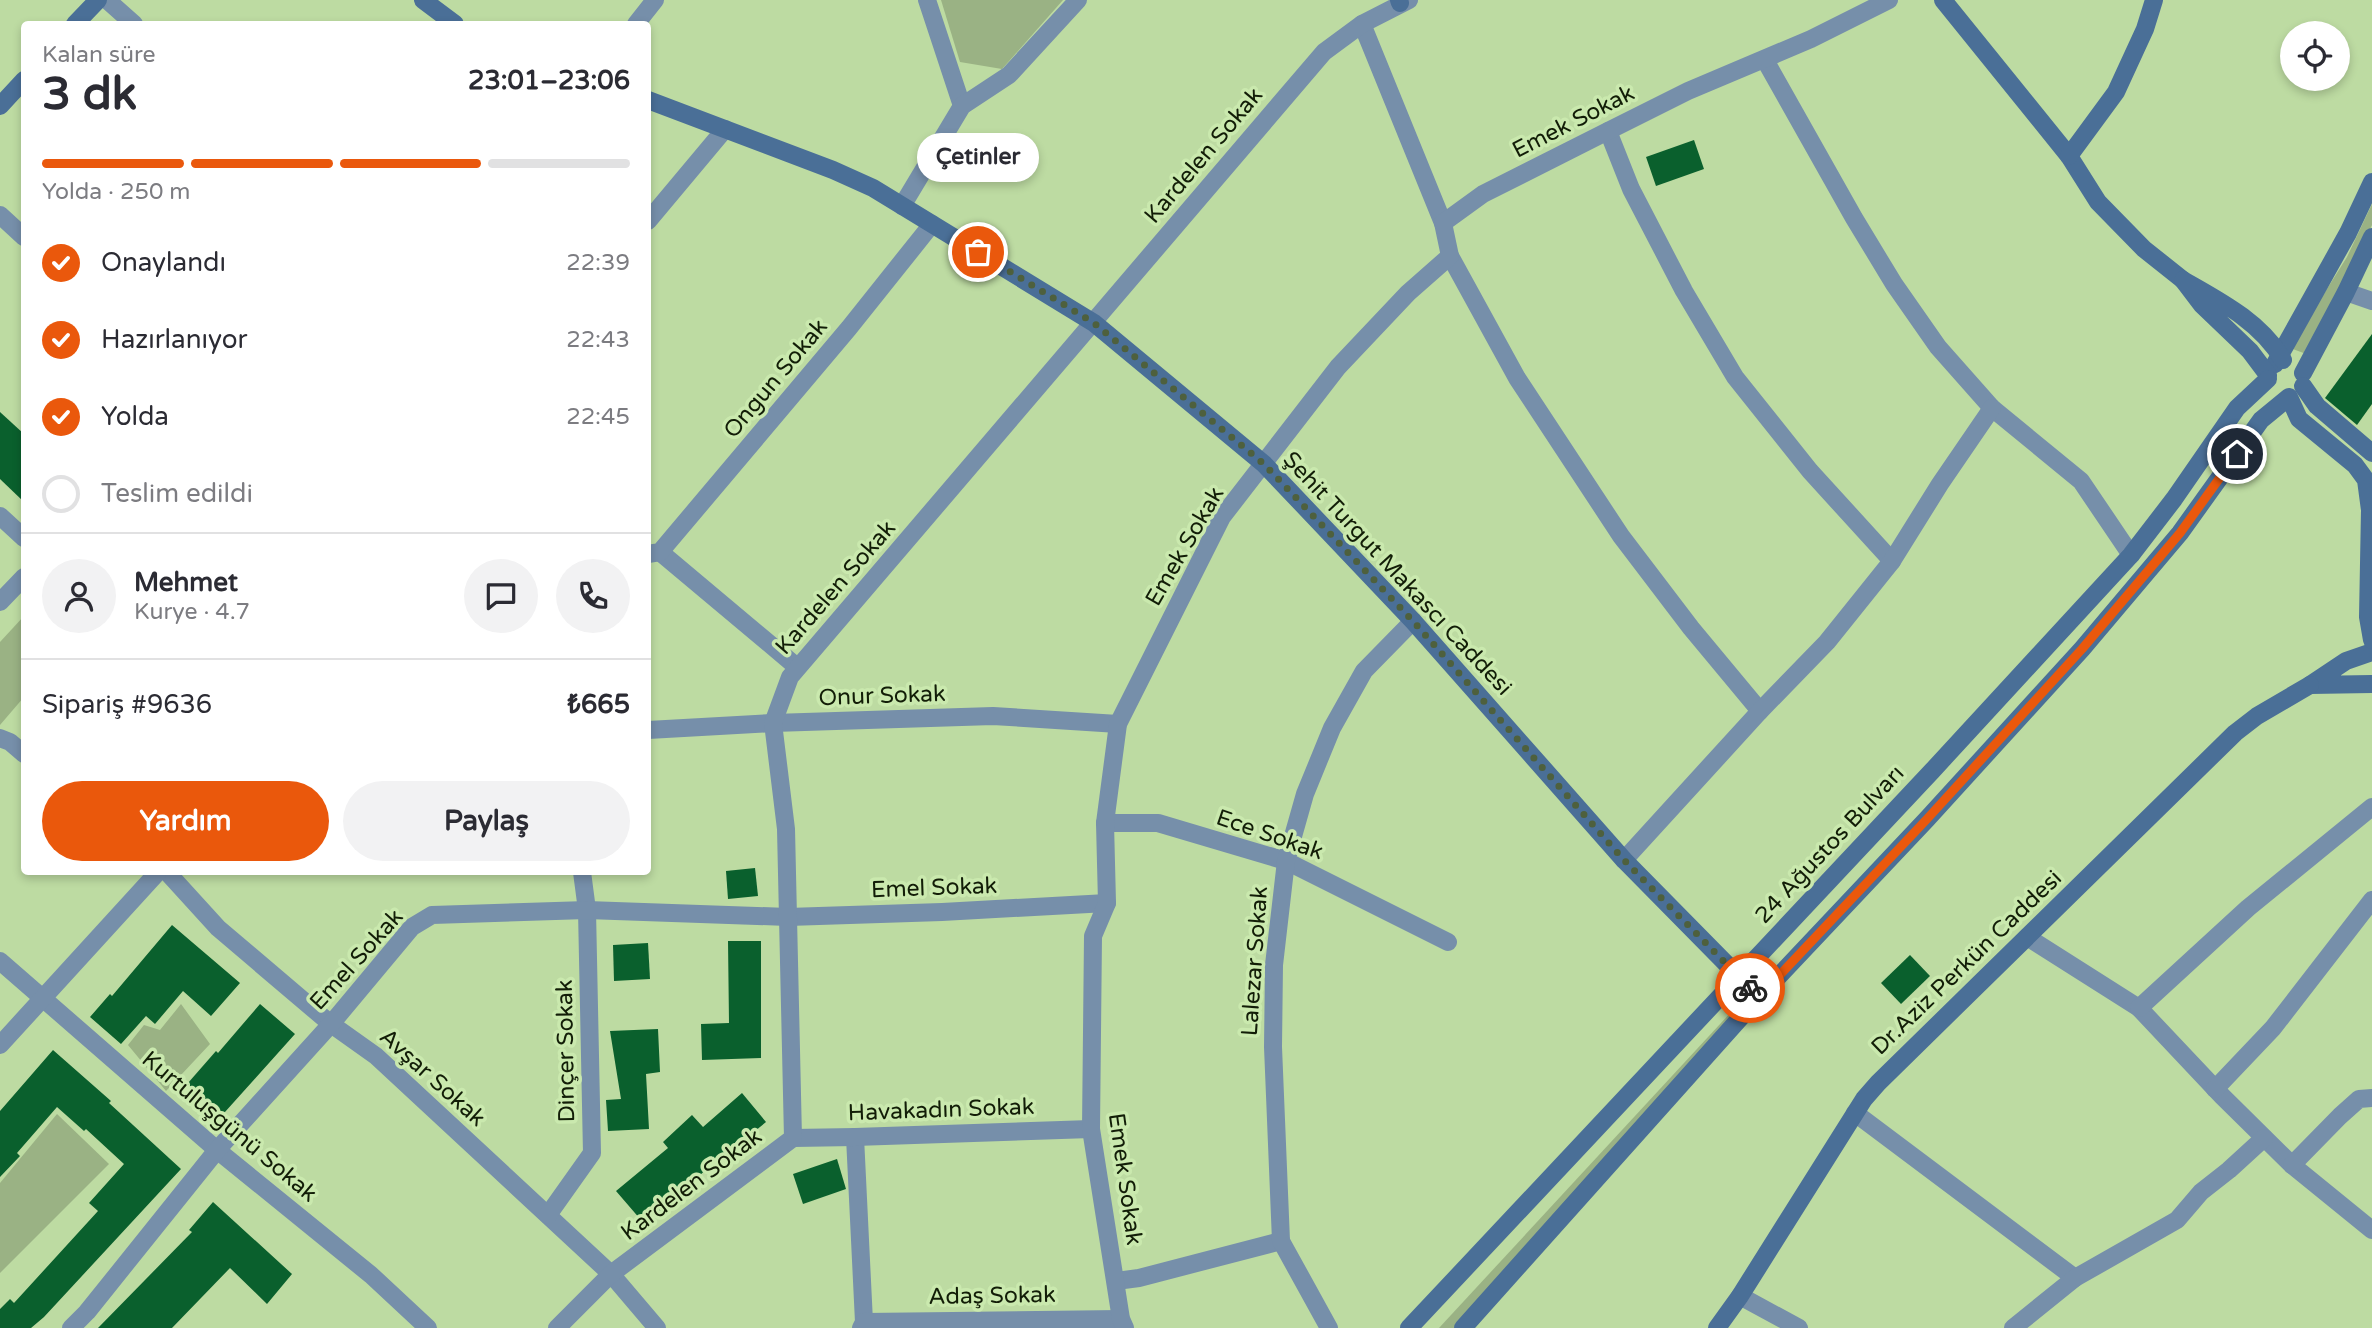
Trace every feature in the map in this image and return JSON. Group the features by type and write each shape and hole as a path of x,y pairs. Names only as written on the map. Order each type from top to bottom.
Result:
{"street":[{"path":"78,21 98,0"},
{"path":"107,0 131,21"},
{"path":"423,0 451,21"},
{"path":"638,21 655,0"},
{"path":"927,0 961,106"},
{"path":"902,206 961,106 1009,75 1078,0"},
{"name":"Emek Sokak","path":"1443,223 1483,194 1688,91 1765,60 1889,0"},
{"path":"1943,0 2069,156 2098,202 2144,249 2183,280 2253,324 2275,366 2273,391 2280,396 2298,385"},
{"path":"2069,156 2116,92 2145,29 2154,0"},
{"name":"Kardelen Sokak","path":"557,1328 611,1274 793,1138 786,828 773,723 790,677 1324,52 1362,24 1403,1"},
{"path":"1362,24 1443,223 1450,256 1517,378 1621,536 1691,628 1760,711"},
{"path":"1765,60 1854,218 1894,284 1938,347 1992,408 2081,481 2131,555"},
{"path":"0,106 21,82"},
{"name":"Şehit Turgut Makascı Caddesi","path":"651,101 833,170 873,188 1094,323 1264,464 1413,621 1624,860 1759,997"},
{"path":"651,218 726,129"},
{"path":"1608,131 1631,189 1684,291 1735,377 1810,471 1892,561"},
{"name":"24 Ağustos Bulvarı","path":"1409,1328 2131,555 2238,408 2275,366 2348,233 2372,182"},
{"path":"0,215 21,234"},
{"name":"Ongun Sokak","path":"654,553 849,328 932,224"},
{"path":"1463,1328 1759,997 1927,819 2091,639 2180,533 2261,420 2298,385 2372,237"},
{"name":"Emek Sokak","path":"1123,1324 1091,1129 1093,936 1107,903 1105,823 1118,724 1223,517 1338,368 1408,293 1450,256"},
{"path":"2346,292 2372,302"},
{"path":"2275,366 2296,363 2300,419 2355,465 2366,480 2370,510 2368,617 2372,640"},
{"path":"2298,385 2372,453"},
{"path":"1624,860 1827,642 1892,561 1992,408"},
{"path":"0,516 21,535"},
{"path":"654,553 797,667"},
{"path":"0,602 21,579"},
{"name":"Lalezar Sokak","path":"1329,1328 1281,1241 1273,1020 1274,965 1286,861 1305,794 1332,727 1364,671 1413,621"},
{"name":"Dr.Aziz Perkün Caddesi","path":"1717,1328 1878,1083 2235,733 2257,716 2346,661 2372,652"},
{"path":"2310,685 2372,684"},
{"name":"Onur Sokak","path":"651,730 993,716 1118,724"},
{"path":"0,738 21,751"},
{"path":"2139,1008 2248,908 2372,807"},
{"name":"Ece Sokak","path":"1105,823 1158,823 1286,861 1448,942"},
{"path":"0,1045 155,875"},
{"name":"Avşar Sokak","path":"170,875 218,928 331,1024 376,1056 548,1215 611,1274 657,1328"},
{"name":"Dinçer Sokak","path":"548,1215 592,1153 587,910 582,875"},
{"path":"2215,1089 2273,1028 2372,901"},
{"name":"Emel Sokak","path":"71,1328 88,1320 217,1150 331,1024 412,927 432,915 587,910 788,917 1107,903"},
{"path":"2027,937 2139,1008 2215,1089 2292,1165 2372,1230"},
{"name":"Kurtuluşgünü Sokak","path":"0,961 217,1150 371,1275 428,1328"},
{"path":"2292,1165 2340,1115 2360,1099 2372,1098"},
{"path":"1856,1113 2075,1278"},
{"name":"Havakadın Sokak","path":"793,1138 1091,1129"},
{"path":"855,1137 863,1325"},
{"path":"2013,1328 2075,1278 2177,1220 2201,1192 2264,1138"},
{"path":"1116,1281 1139,1278 1281,1241"},
{"path":"1740,1296 1799,1328"},
{"name":"Adaş Sokak","path":"863,1325 1123,1324"}],"green space":[{"path":"941,0 1063,0 1002,69 960,62"},
{"path":"2372,204 2372,225 2309,355 2290,348 2347,257"},
{"path":"21,619 21,700 0,725 0,642"},
{"path":"181,1004 210,1044 166,1091 128,1045 144,1025 160,1030"},
{"path":"1733,1010 1742,1017 1454,1328 1439,1328"},
{"path":"57,1114 109,1164 0,1273 0,1183"}],"building":[{"path":"1694,140 1704,169 1656,186 1646,157"},
{"path":"2372,334 2372,404 2357,425 2325,398"},
{"path":"0,412 21,431 21,499 0,479"},
{"path":"755,868 758,896 728,899 726,871"},
{"path":"172,925 240,983 211,1016 183,991 155,1024 146,1016 121,1044 90,1017 110,994 112,996"},
{"path":"728,941 761,941 761,1058 702,1060 701,1024 729,1023"},
{"path":"648,943 650,979 614,981 613,945"},
{"path":"1910,955 1930,976 1901,1004 1881,983"},
{"path":"260,1004 295,1034 216,1122 181,1091"},
{"path":"658,1029 660,1072 646,1074 649,1129 608,1131 606,1100 621,1099 610,1031"},
{"path":"53,1050 111,1101 109,1103 181,1169 44,1317 31,1328 0,1328 0,1309 10,1299 14,1303 98,1211 89,1203 124,1164 57,1107 17,1153 20,1156 0,1177 0,1111"},
{"path":"742,1093 766,1122 739,1144 737,1141 686,1188 689,1191 647,1227 616,1191 668,1148 663,1142 692,1115 703,1127"},
{"path":"837,1159 846,1189 803,1204 793,1174"},
{"path":"213,1202 292,1274 267,1304 230,1268 172,1328 98,1328 192,1232 189,1230"}],"way so far":[{"path":"978,252 1094,323 1264,464 1413,621 1624,860 1750,988"}],"place":[{"name":"Çetinler","path":"978,252"}],"route":[{"path":"1750,988 1759,997 1945,800 2150,571 2237,454"}]}
